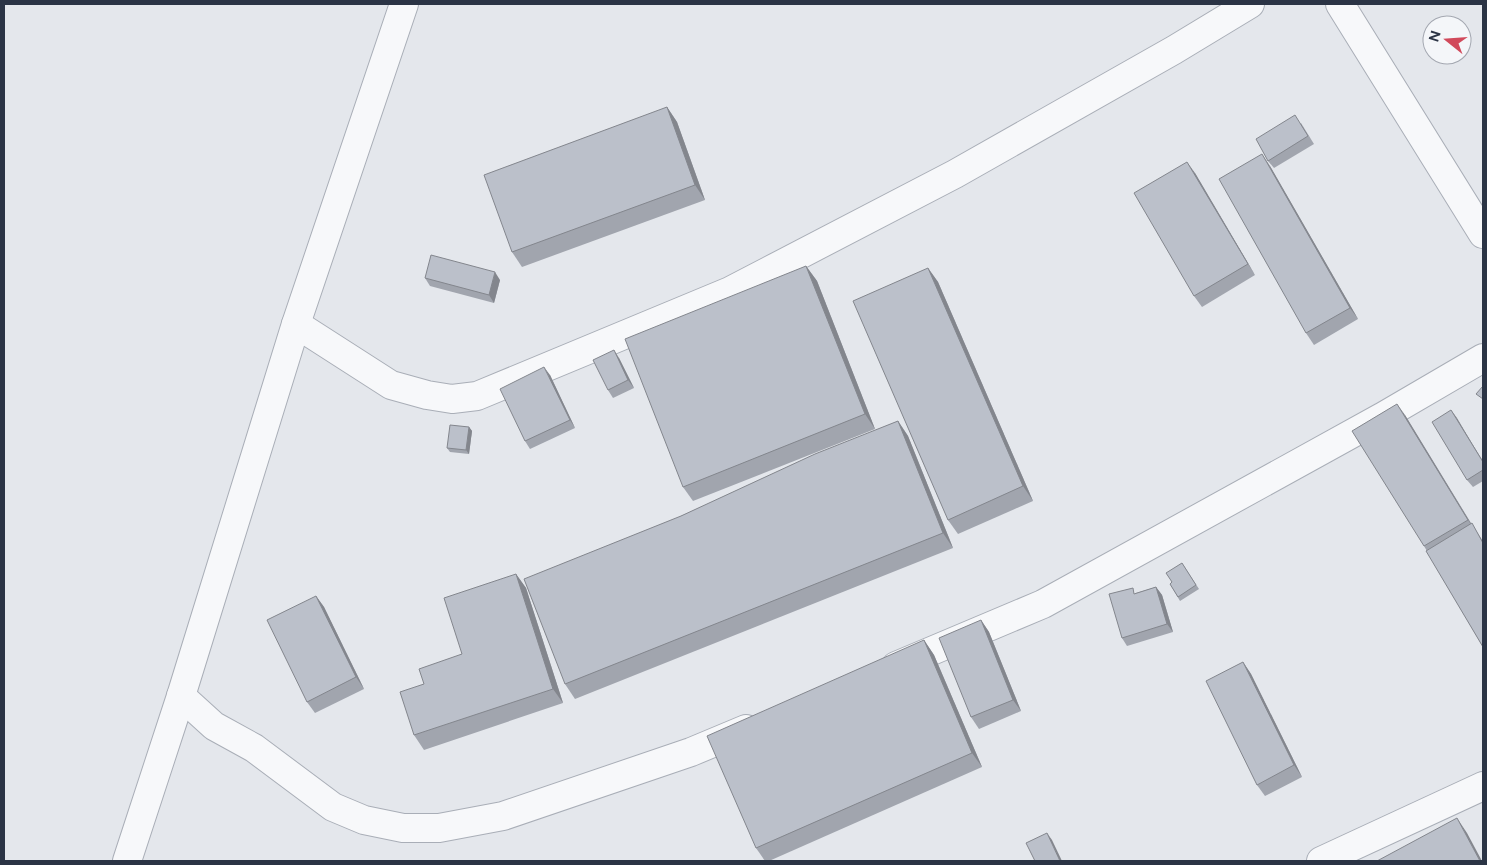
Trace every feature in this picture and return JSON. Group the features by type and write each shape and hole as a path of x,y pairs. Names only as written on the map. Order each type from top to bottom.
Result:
{"street":[{"path":"127,861 181,696 296,324 404,4"},
{"path":"296,324 391,385 427,395 452,399 477,396 730,291 954,174 1174,50 1250,4"},
{"path":"1340,4 1483,234"},
{"path":"872,676 1043,604 1382,417 1483,358"},
{"path":"181,696 214,726 254,748 333,807 364,820 403,828 439,828 503,816 691,752 773,718"},
{"path":"1321,861 1483,786"}],"building":[{"path":"667,107 695,185 512,252 484,175"},
{"path":"1295,115 1308,136 1268,161 1256,139"},
{"path":"1262,154 1350,308 1306,333 1219,179"},
{"path":"1187,162 1248,264 1194,296 1134,193"},
{"path":"431,255 495,272 489,295 425,278"},
{"path":"806,266 865,414 683,487 625,339"},
{"path":"928,268 1023,486 948,520 853,301"},
{"path":"614,350 628,380 608,390 593,360"},
{"path":"544,367 570,420 525,441 500,389"},
{"path":"1483,386 1483,399 1476,394"},
{"path":"1397,404 1468,520 1424,546 1352,431"},
{"path":"1451,410 1483,462 1483,470 1467,480 1432,422"},
{"path":"898,421 943,533 565,684 524,579 681,516 815,454"},
{"path":"450,425 469,427 466,450 447,448"},
{"path":"1472,523 1483,543 1483,647 1426,551"},
{"path":"1182,563 1196,585 1178,597 1166,573"},
{"path":"516,574 553,689 414,735 400,692 424,684 419,669 462,654 444,598"},
{"path":"1156,587 1167,624 1122,638 1109,594 1133,588 1134,594"},
{"path":"316,596 356,677 307,702 267,620"},
{"path":"981,620 1013,700 971,717 939,638"},
{"path":"924,640 972,753 756,848 707,736"},
{"path":"1243,662 1294,765 1257,785 1206,681"},
{"path":"1457,818 1480,861 1377,861"},
{"path":"1047,833 1060,861 1035,861 1026,843"}]}
